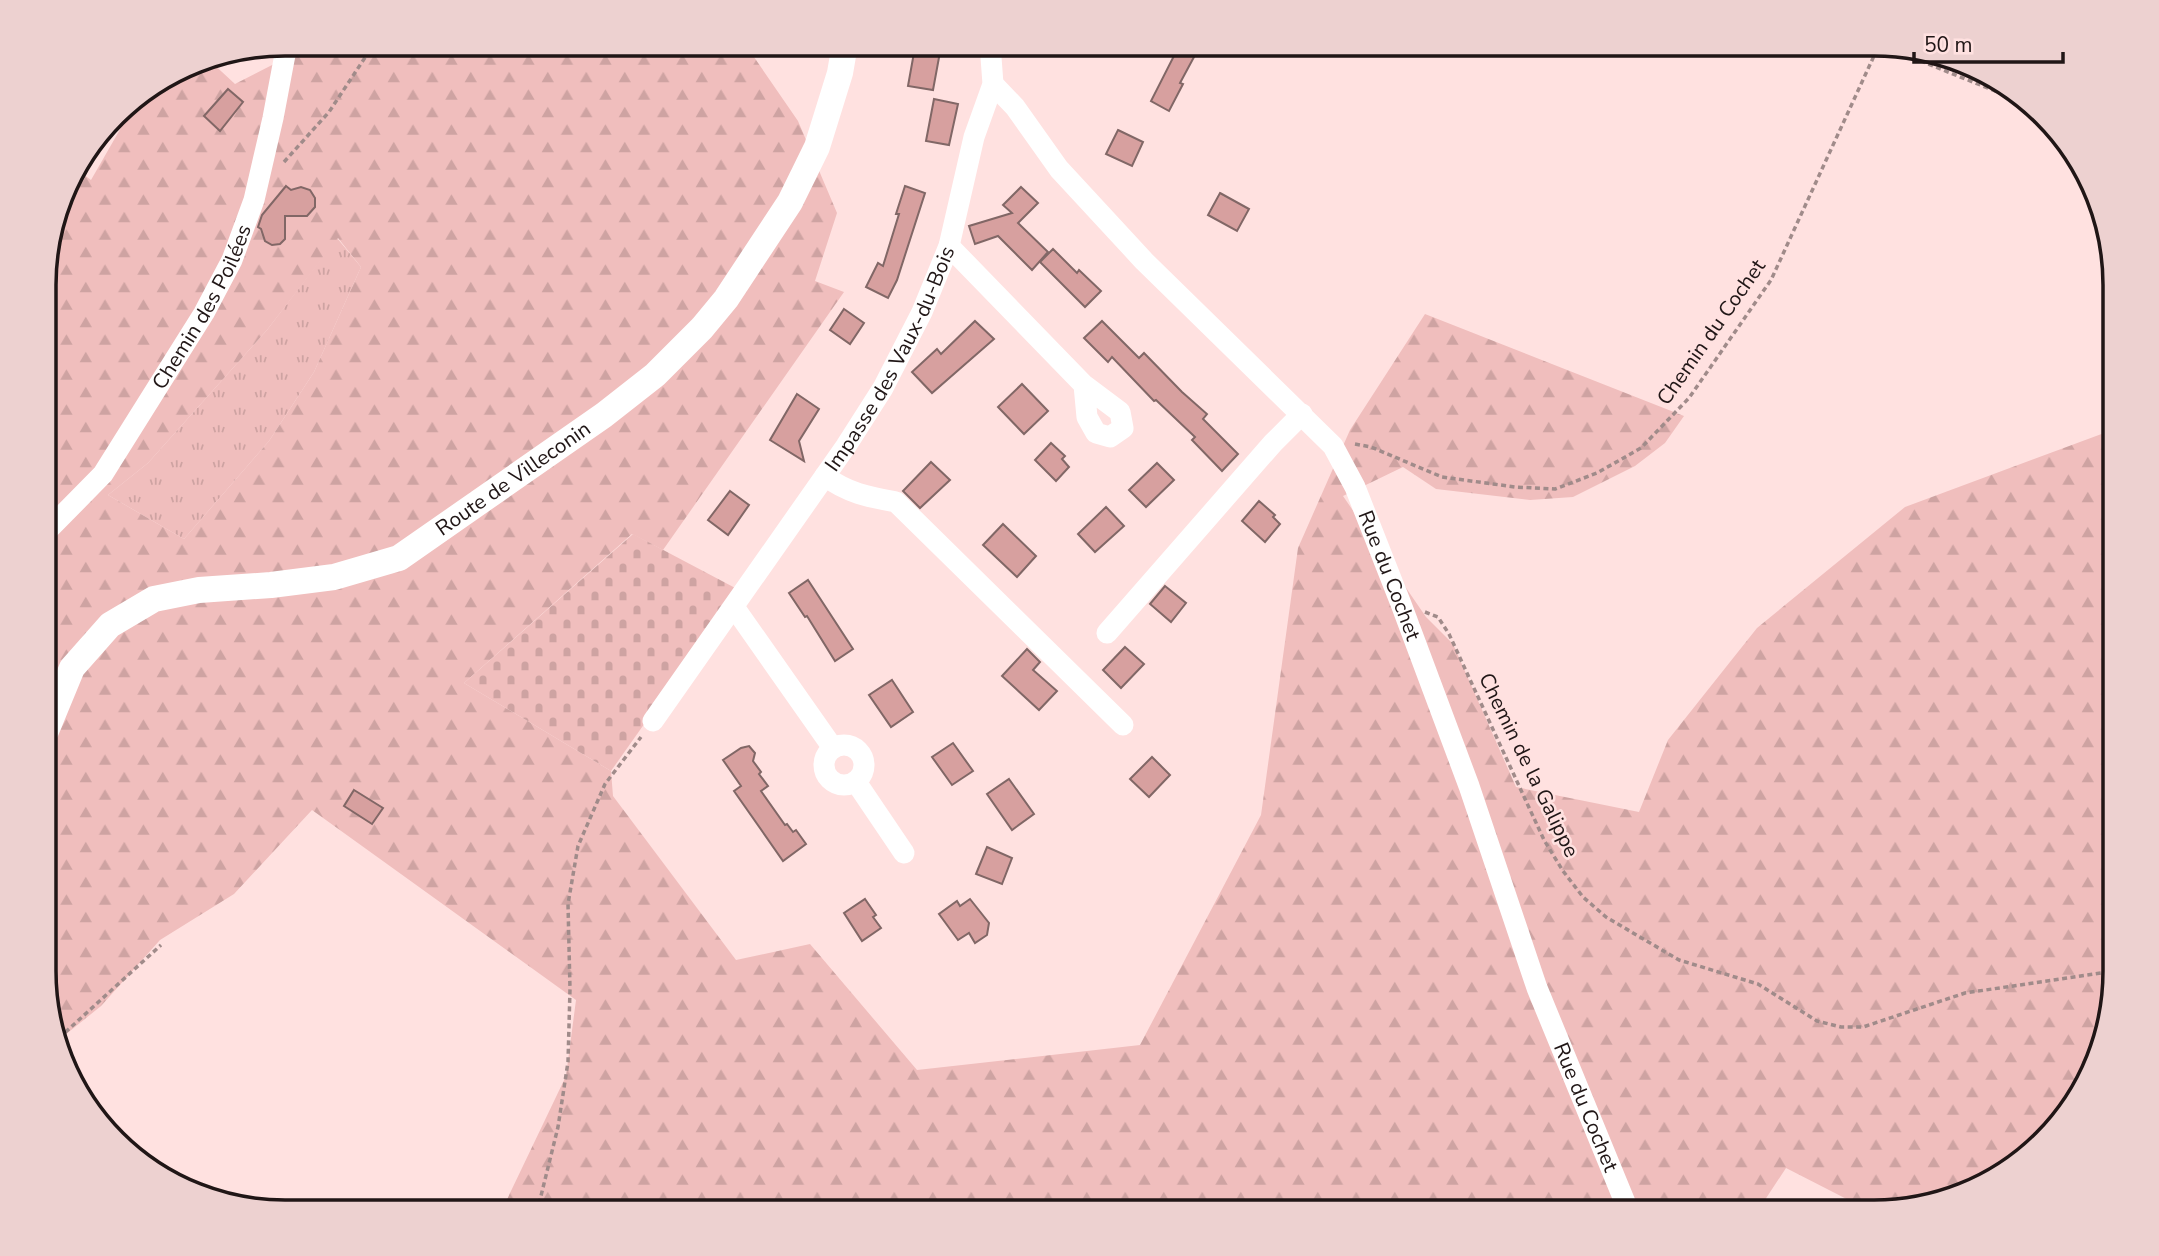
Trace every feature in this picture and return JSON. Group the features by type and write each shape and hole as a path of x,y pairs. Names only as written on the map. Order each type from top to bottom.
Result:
{"main road":[{"name":"Route de Villeconin","path":"56,707 72,668 110,625 153,599 199,590 334,577 399,558 604,415 655,375 702,328 726,299 790,202 817,147 843,56"}],"street":[{"name":"Chemin des Poilées","path":"56,522 103,474 204,313 232,260 255,195 285,56"},
{"path":"991,56 992,84"},
{"name":"Impasse des Vaux-du-Bois","path":"653,721 883,388 922,312 949,246 974,137 992,84"},
{"name":"Rue du Cochet","path":"992,84 1015,107 1059,169 1144,261 1332,446 1355,487 1401,604 1469,786 1537,988 1624,1200"},
{"path":"949,246 1084,385"},
{"path":"1107,633 1273,443 1302,414"},
{"path":"825,475 841,488 896,502 1124,725"},
{"path":"734,607 833,748"},
{"path":"847,745 859,751 865,764 864,771 856,782 838,785 827,777 824,764 828,752 833,748 847,745"},
{"path":"856,782 904,853"}],"path":[{"path":"283,164 328,112 366,56"},
{"name":"Chemin du Cochet","path":"1332,446 1341,442 1371,447 1443,477 1515,487 1555,489 1597,473 1641,448 1689,398 1771,280 1875,56"},
{"path":"1922,62 1995,91"},
{"name":"Chemin de la Galippe","path":"1401,604 1438,617 1449,634 1544,841 1583,897 1606,917 1679,960 1758,984 1817,1021 1841,1027 1863,1027 1965,993 2103,973"},
{"path":"540,1200 558,1128 568,1062 568,904 578,846 605,784 653,721"},
{"path":"65,1033 161,945"}],"green space":[{"path":"290,56 753,56 798,121 837,213 815,281 844,292 663,550 632,534 464,683 611,771 613,796 736,960 810,944 917,1070 1140,1045 1261,815 1298,548 1350,430 1425,314 1684,416 1665,443 1635,466 1573,497 1530,500 1436,489 1403,467 1343,496 1426,617 1453,644 1516,787 1639,812 1668,740 1757,628 1905,507 2103,433 2103,986 2095,1030 2086,1059 2072,1086 2036,1133 1989,1169 1948,1188 1889,1200 1849,1200 1786,1168 1765,1200 507,1200 566,1076 576,1000 312,810 234,894 160,940 101,1006 65,1035 60,1016 56,971 56,285 60,240 73,197 84,175 91,180 124,122 170,87 216,67 235,84","holes":["338,238 361,267 314,372 269,441 184,539 108,495 148,463 267,330"]},
{"path":"337,238 361,267 314,372 269,441 184,539 108,495 148,463 267,330"},
{"path":"633,534 739,590 611,771 464,683"}],"building":[{"path":"913,56 939,56 933,90 908,86"},
{"path":"1174,56 1195,56 1169,111 1151,101"},
{"path":"228,89 243,102 220,131 204,116"},
{"path":"934,99 958,104 949,145 926,141"},
{"path":"1118,130 1143,142 1132,166 1106,154"},
{"path":"286,186 291,190 301,187 310,190 315,198 315,207 307,216 285,216 285,239 280,244 272,245 265,241 258,227 262,215"},
{"path":"905,186 925,193 897,280 888,298 866,287 878,263 883,266"},
{"path":"1021,187 1038,203 1018,223 1048,252 1032,270 998,236 975,244 969,226 1012,213 1003,205"},
{"path":"1220,193 1249,209 1237,231 1208,215"},
{"path":"1053,249 1077,273 1079,270 1101,291 1085,307 1040,262"},
{"path":"844,309 864,323 850,344 830,330"},
{"path":"975,321 994,339 932,393 912,372 937,349 941,354"},
{"path":"1102,321 1139,358 1144,353 1207,414 1203,419 1238,454 1222,471 1192,440 1195,437 1154,401 1112,357 1108,362 1084,338"},
{"path":"1022,384 1048,411 1024,434 998,407"},
{"path":"797,394 819,409 799,441 804,461 770,440"},
{"path":"1051,443 1065,456 1062,459 1069,467 1056,481 1035,460"},
{"path":"931,462 950,480 920,508 903,491"},
{"path":"1157,463 1174,480 1146,507 1129,490"},
{"path":"730,491 749,505 728,535 708,520"},
{"path":"1259,501 1275,515 1273,517 1280,524 1265,542 1242,521"},
{"path":"1106,507 1124,526 1095,552 1078,534"},
{"path":"1003,524 1036,556 1017,577 983,545"},
{"path":"808,580 853,649 835,661 789,593"},
{"path":"1165,586 1186,603 1171,622 1150,604"},
{"path":"1125,647 1144,664 1121,688 1103,670"},
{"path":"1027,649 1040,662 1033,670 1057,691 1039,710 1002,676"},
{"path":"892,680 913,712 891,727 869,695"},
{"path":"953,743 973,771 952,785 932,757"},
{"path":"749,746 755,753 753,761 761,772 759,774 768,786 761,791 785,825 793,832 796,830 806,844 783,861 734,791 741,786 723,760"},
{"path":"1152,757 1170,775 1149,797 1130,779"},
{"path":"1009,779 1034,814 1012,830 987,794"},
{"path":"354,790 383,808 372,824 344,806"},
{"path":"987,847 1012,858 1002,884 976,874"},
{"path":"865,899 881,928 862,941 844,913"},
{"path":"970,899 989,923 987,935 975,943 969,933 958,940 939,914 957,901 960,906"}]}
